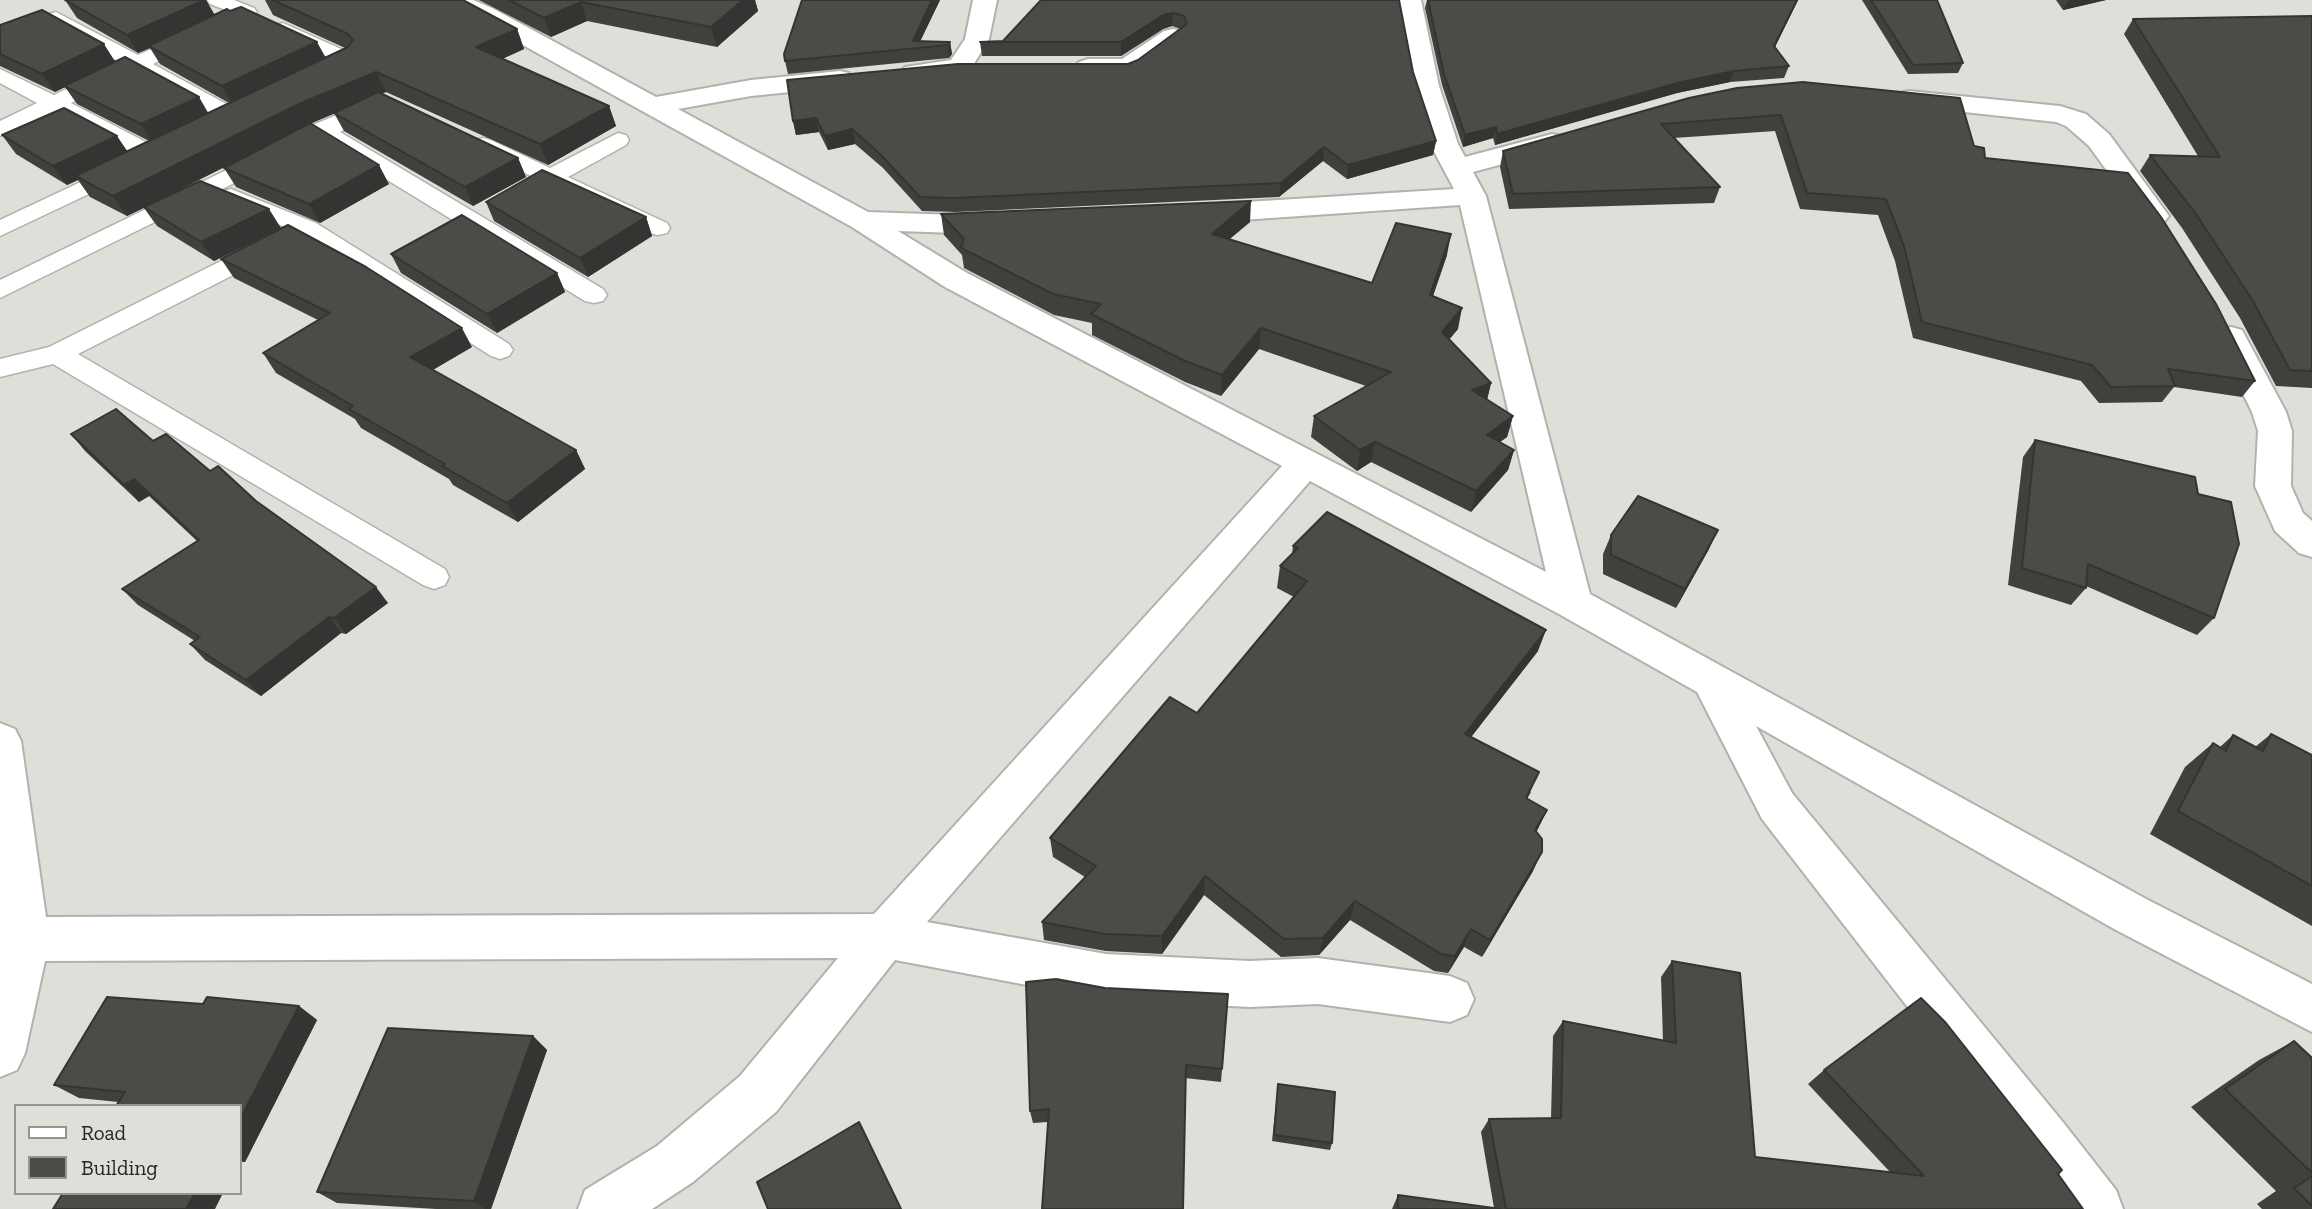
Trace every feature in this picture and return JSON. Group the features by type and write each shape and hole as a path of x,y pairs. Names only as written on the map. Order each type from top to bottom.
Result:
{"street":[{"path":"455,0 484,13 862,221 956,280 1573,603 2132,915 2312,1009"},
{"path":"960,67 977,39 985,0"},
{"path":"1409,0 1426,86 1444,144 1472,197 1573,603"},
{"path":"1058,67 1128,67 1173,36"},
{"path":"895,74 960,67 988,67"},
{"path":"652,106 751,88 869,76"},
{"path":"1886,96 2060,114 2076,120 2099,140 2172,240"},
{"path":"1458,167 1571,136"},
{"path":"1165,216 1472,197"},
{"path":"862,221 956,224 1018,215"},
{"path":"2215,308 2269,412 2275,431 2273,486 2288,520 2312,542"},
{"path":"604,1209 676,1164 758,1094 885,936 1304,464"},
{"path":"1710,679 1777,806 2097,1209"},
{"path":"0,741 13,939 0,1053"},
{"path":"13,939 427,940 885,936 1106,977 1250,984 1318,981 1450,999"}],"lane":[{"path":"217,0 350,60 315,77"},
{"path":"34,26 79,9"},
{"path":"0,130 247,12"},
{"path":"57,18 141,62 233,117"},
{"path":"0,75 153,155"},
{"path":"0,290 211,188 321,130 387,100 400,106"},
{"path":"211,127 257,105"},
{"path":"321,130 594,295"},
{"path":"463,136 658,228"},
{"path":"516,195 618,141"},
{"path":"0,229 176,144"},
{"path":"211,188 307,228 500,350"},
{"path":"447,233 493,208"},
{"path":"0,368 57,354 307,228"},
{"path":"378,273 401,260"},
{"path":"57,354 434,577"}],"building":[{"path":"65,0 204,0 127,35"},
{"path":"273,0 463,0 517,29 476,47 609,106 540,144 376,72 301,103 113,196 75,176 348,47 353,40 348,34"},
{"path":"509,0 743,0 711,27 581,2 544,18"},
{"path":"802,0 932,0 913,41 950,42 948,45 785,61 784,54"},
{"path":"1041,0 1399,0 1413,72 1436,141 1348,165 1324,147 1281,183 954,198 920,197 880,154 852,129 825,136 816,118 793,121 787,80 958,64 1128,64 1138,60 1187,24 1184,16 1173,13 1163,15 1121,42 980,42 1003,41"},
{"path":"1428,0 1797,0 1774,46 1789,66 1734,71 1681,82 1497,134 1496,127 1465,135 1444,74"},
{"path":"1871,0 1937,0 1963,63 1913,65"},
{"path":"241,7 317,42 222,86 148,46 227,9 230,11"},
{"path":"42,10 104,44 42,74 0,54 0,25"},
{"path":"2312,16 2312,371 2290,370 2253,301 2194,211 2150,155 2220,157 2133,19"},
{"path":"125,57 199,97 141,124 64,86"},
{"path":"1803,82 1960,98 1974,146 1984,148 1985,158 2128,173 2161,217 2216,304 2255,381 2168,369 2175,386 2111,387 2092,365 1922,322 1904,246 1886,199 1807,193 1781,115 1661,124 1720,187 1513,194 1503,151 1689,98 1737,88"},
{"path":"378,92 518,158 465,187 334,113"},
{"path":"64,108 117,136 53,166 2,135"},
{"path":"310,123 379,165 309,204 224,168"},
{"path":"542,170 646,217 580,258 486,202"},
{"path":"200,181 269,209 201,242 144,207"},
{"path":"1251,201 1212,234 1372,283 1396,223 1451,234 1430,295 1462,308 1442,332 1491,383 1472,390 1513,416 1487,435 1514,450 1476,491 1375,442 1360,450 1314,416 1391,372 1261,328 1222,375 1185,361 1091,314 1101,304 1053,294 965,250 961,247 964,239 941,214"},
{"path":"462,215 557,273 487,314 391,254"},
{"path":"288,225 366,267 462,328 410,357 576,450 507,503 349,409 353,406 263,353 330,313 221,259"},
{"path":"116,409 153,441 166,434 210,471 218,466 256,501 376,587 334,618 329,617 246,680 190,644 200,637 122,589 199,540 134,479 124,485 71,434"},
{"path":"2035,440 2195,477 2198,494 2231,502 2239,544 2214,618 2088,564 2086,588 2022,568"},
{"path":"1638,496 1718,530 1685,589 1611,555 1611,535"},
{"path":"1327,512 1546,630 1465,734 1539,772 1526,798 1547,810 1535,830 1542,839 1542,852 1490,940 1471,929 1455,956 1441,954 1355,901 1323,938 1284,939 1205,876 1162,936 1105,934 1042,922 1096,866 1050,838 1170,697 1197,713 1307,581 1280,566 1298,548 1293,546"},
{"path":"2271,734 2312,755 2312,886 2178,811 2213,743 2226,751 2233,735 2263,751"},
{"path":"1672,961 1740,973 1755,1157 1924,1176 1824,1070 1921,998 1946,1023 2062,1170 2058,1174 2083,1209 1506,1209 1489,1119 1561,1118 1563,1021 1676,1043"},
{"path":"1056,979 1105,988 1228,994 1222,1069 1186,1065 1183,1209 1042,1209 1049,1109 1030,1111 1026,982"},
{"path":"107,997 203,1004 207,997 299,1006 242,1115 242,1104 117,1104 125,1092 54,1085"},
{"path":"388,1028 533,1036 474,1201 317,1192"},
{"path":"2294,1041 2312,1058 2312,1173 2225,1089"},
{"path":"1278,1084 1335,1092 1332,1143 1274,1135"},
{"path":"859,1122 901,1209 768,1209 757,1182"},
{"path":"2312,1176 2312,1206 2294,1188"},
{"path":"62,1195 194,1195 186,1209 53,1209"},
{"path":"1398,1195 1501,1209 1398,1209"}]}
